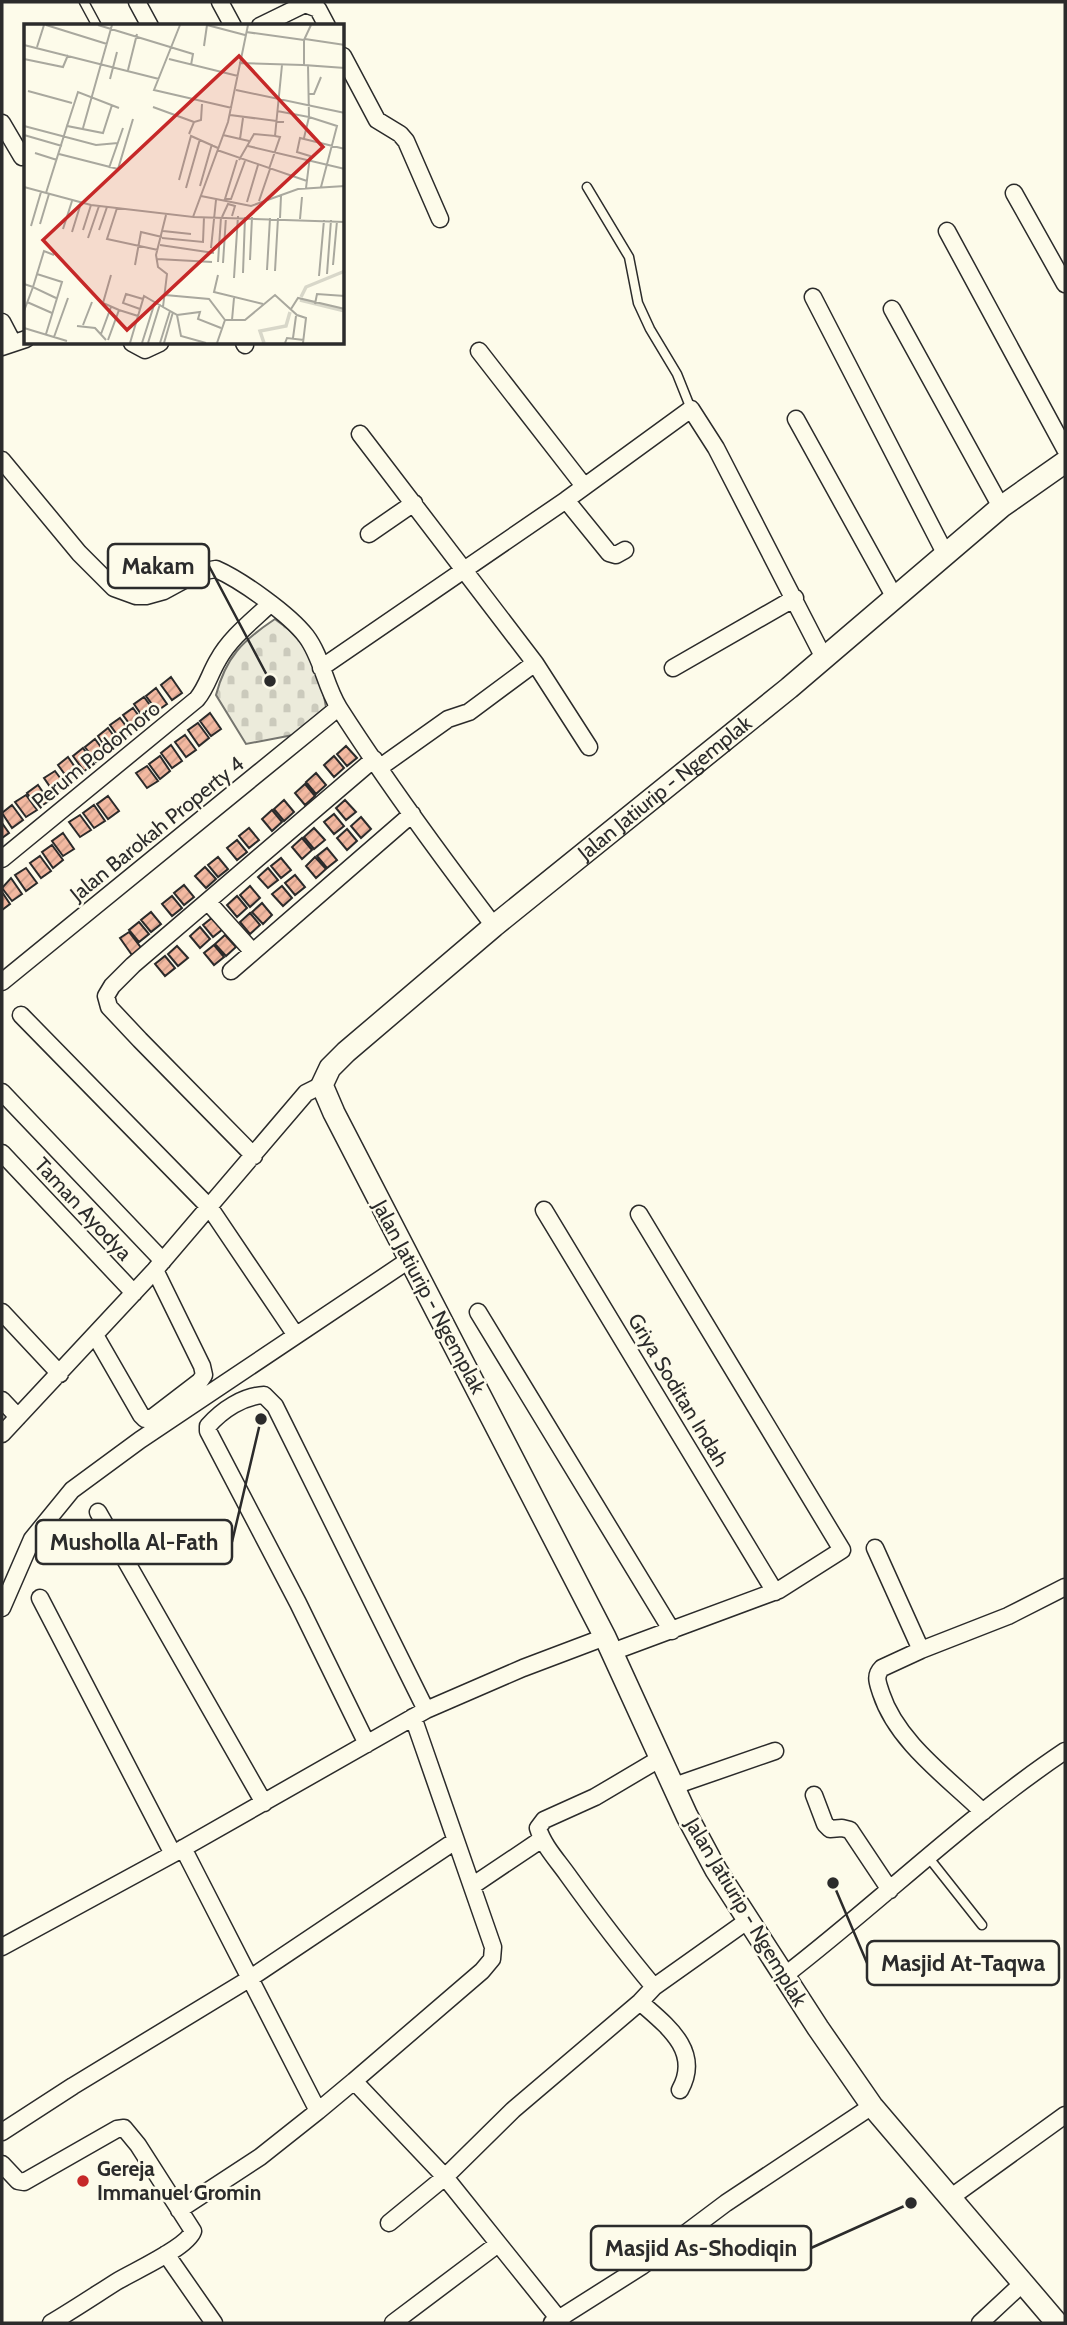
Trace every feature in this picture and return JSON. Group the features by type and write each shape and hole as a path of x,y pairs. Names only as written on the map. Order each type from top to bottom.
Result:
{"street":[{"path":"137,2 149,24"},
{"path":"220,2 232,24"},
{"path":"264,24 305,4 318,9 326,24"},
{"path":"345,60 377,120 400,134 406,141 440,219"},
{"path":"2,123 24,157"},
{"path":"1014,194 1065,284"},
{"path":"947,231 1065,449"},
{"path":"813,297 946,555"},
{"path":"892,309 1001,507"},
{"path":"2,322 14,343"},
{"path":"136,345 145,350 156,345"},
{"path":"479,351 584,486"},
{"path":"321,668 566,500 691,409 716,448 824,658"},
{"path":"796,419 895,598"},
{"path":"360,434 535,663 589,747"},
{"path":"2,460 79,553 114,588 136,596 146,596 164,591 199,572 216,569 270,604 305,635 338,708 494,926"},
{"name":"Jalan Jatiurip - Ngemplak","path":"1057,2323 872,2106 747,1921 702,1844 608,1645 334,1114 322,1085 330,1068 346,1052 494,926 824,658 1001,507 1065,461"},
{"path":"566,500 608,553 616,555 625,550"},
{"path":"369,534 414,503"},
{"path":"673,668 795,598"},
{"name":"Perum Podomoro","path":"2,859 197,699 228,645 270,604"},
{"path":"254,1156 132,1032 109,1007 106,996 121,975 377,764 448,719 469,712 535,663"},
{"name":"Jalan Barokah Property 4","path":"2,982 338,708"},
{"path":"231,971 412,814"},
{"path":"208,902 252,951"},
{"path":"21,1015 210,1208 295,1334"},
{"path":"2,1434 159,1266 306,1093 322,1085"},
{"path":"2,1092 159,1266 204,1375 153,1417 145,1419 95,1335"},
{"name":"Taman Ayodya","path":"2,1153 134,1293"},
{"name":"Griya Soditan Indah","path":"544,1210 775,1592"},
{"path":"2,1947 419,1714 523,1668 672,1631 775,1592 810,1573 842,1550 639,1214"},
{"path":"2,1608 32,1539 72,1490 295,1334 416,1272"},
{"path":"2,1312 60,1374"},
{"path":"478,1312 672,1631"},
{"path":"179,2210 260,2157 318,2111 482,1971 492,1959 493,1947 455,1841 419,1714 275,1406 264,1395 248,1396 213,1420 208,1426 208,1432 298,1603 367,1744"},
{"path":"2,1400 18,1417"},
{"path":"98,1512 264,1803"},
{"path":"875,1548 921,1650"},
{"path":"984,1812 923,1755 895,1723 887,1710 876,1678 877,1673 882,1668 921,1650 1008,1616 1065,1587"},
{"path":"40,1598 249,1979 318,2111"},
{"path":"674,1786 775,1751"},
{"path":"784,1976 1032,1773 1065,1751"},
{"path":"654,1987 617,1944 542,1839 538,1828 544,1820 595,1797 661,1758"},
{"path":"814,1795 825,1824 830,1829 850,1830 890,1889"},
{"path":"472,1886 542,1839"},
{"path":"2,2132 249,1979 455,1841"},
{"path":"389,2223 445,2177 513,2110 654,1987 747,1921"},
{"path":"640,2001 664,2024 687,2054 684,2083 680,2090"},
{"path":"354,2081 445,2177 558,2322 642,2266 726,2203 872,2106"},
{"path":"950,2198 1065,2115"},
{"path":"2,2164 18,2181 24,2182 117,2129 124,2128 138,2145 193,2231 193,2234 166,2254 51,2323"},
{"path":"393,2323 498,2244"},
{"path":"166,2254 214,2323"},
{"path":"980,2323 1024,2282"}],"lane":[{"path":"84,2 96,24"},
{"path":"587,187 629,257 638,303 677,374 691,409"},
{"path":"929,1857 982,1925"}],"green space":[{"path":"275,619 299,640 310,658 326,707 293,735 246,744 216,695 230,660 244,643"}],"building":[{"path":"171,677 182,693 172,700 161,685"},
{"path":"156,688 167,704 157,711 146,696"},
{"path":"144,697 155,712 145,720 134,704"},
{"path":"133,708 144,723 134,730 123,715"},
{"path":"210,713 221,729 211,736 200,721"},
{"path":"120,718 131,733 121,740 110,725"},
{"path":"198,723 209,738 199,746 188,730"},
{"path":"108,728 119,743 108,751 98,736"},
{"path":"185,735 196,750 186,757 175,742"},
{"path":"95,739 106,754 96,762 85,747"},
{"path":"171,745 182,761 172,768 161,753"},
{"path":"346,746 357,758 347,766 337,754"},
{"path":"83,748 94,764 84,771 73,756"},
{"path":"160,756 170,771 160,779 149,764"},
{"path":"334,756 344,768 334,777 324,765"},
{"path":"68,757 79,773 69,780 58,765"},
{"path":"147,766 158,781 147,788 136,773"},
{"path":"55,771 66,786 55,794 44,778"},
{"path":"316,773 326,785 316,794 306,782"},
{"path":"305,784 315,796 305,805 295,793"},
{"path":"38,785 49,801 38,808 27,793"},
{"path":"26,795 37,810 26,817 15,802"},
{"path":"108,796 119,811 108,819 97,804"},
{"path":"284,800 294,812 284,821 274,809"},
{"path":"345,800 356,812 346,820 336,808"},
{"path":"12,805 23,820 12,828 2,813"},
{"path":"94,805 105,821 94,828 83,813"},
{"path":"272,810 282,822 272,831 262,819"},
{"path":"334,814 344,826 334,834 324,822"},
{"path":"80,815 91,830 80,837 69,822"},
{"path":"361,817 371,829 361,838 351,826"},
{"path":"2,823 9,833 2,838"},
{"path":"249,828 259,840 249,848 239,836"},
{"path":"314,828 325,840 314,849 304,837"},
{"path":"347,829 357,841 347,850 337,838"},
{"path":"63,833 74,849 63,856 52,841"},
{"path":"302,838 312,850 302,859 292,847"},
{"path":"237,840 247,852 237,860 227,848"},
{"path":"52,845 63,860 53,868 42,852"},
{"path":"327,848 337,860 327,868 317,856"},
{"path":"40,856 51,871 41,878 30,863"},
{"path":"218,857 228,869 218,877 208,865"},
{"path":"315,857 326,869 316,878 306,866"},
{"path":"281,858 291,870 281,878 271,866"},
{"path":"205,867 216,879 206,888 195,876"},
{"path":"26,868 37,883 26,891 15,875"},
{"path":"268,868 278,880 268,888 258,877"},
{"path":"295,875 305,887 295,895 285,883"},
{"path":"11,878 22,894 12,901 2,888"},
{"path":"184,885 194,897 184,905 174,893"},
{"path":"250,886 260,898 250,907 240,895"},
{"path":"282,886 292,898 283,906 272,894"},
{"path":"2,892 10,904 2,910"},
{"path":"172,896 182,908 172,916 162,904"},
{"path":"237,896 247,908 237,917 227,905"},
{"path":"262,903 272,915 263,924 252,912"},
{"path":"151,912 161,924 151,932 141,920"},
{"path":"250,913 260,925 250,934 240,922"},
{"path":"213,917 223,929 213,937 203,925"},
{"path":"139,922 149,934 139,942 129,930"},
{"path":"200,927 210,939 200,948 190,936"},
{"path":"129,932 142,949 134,958 120,938"},
{"path":"225,935 236,947 226,956 215,944"},
{"path":"214,945 224,957 214,965 204,953"},
{"path":"177,946 188,958 178,966 168,954"},
{"path":"165,956 175,968 165,976 155,964"}],"place":[{"name":"Makam","path":"270,681"},
{"name":"Musholla Al-Fath","path":"261,1419"},
{"name":"Masjid At-Taqwa","path":"833,1883"},
{"name":"Gereja Immanuel Gromin","path":"83,2181"},
{"name":"Masjid As-Shodiqin","path":"911,2203"}]}
